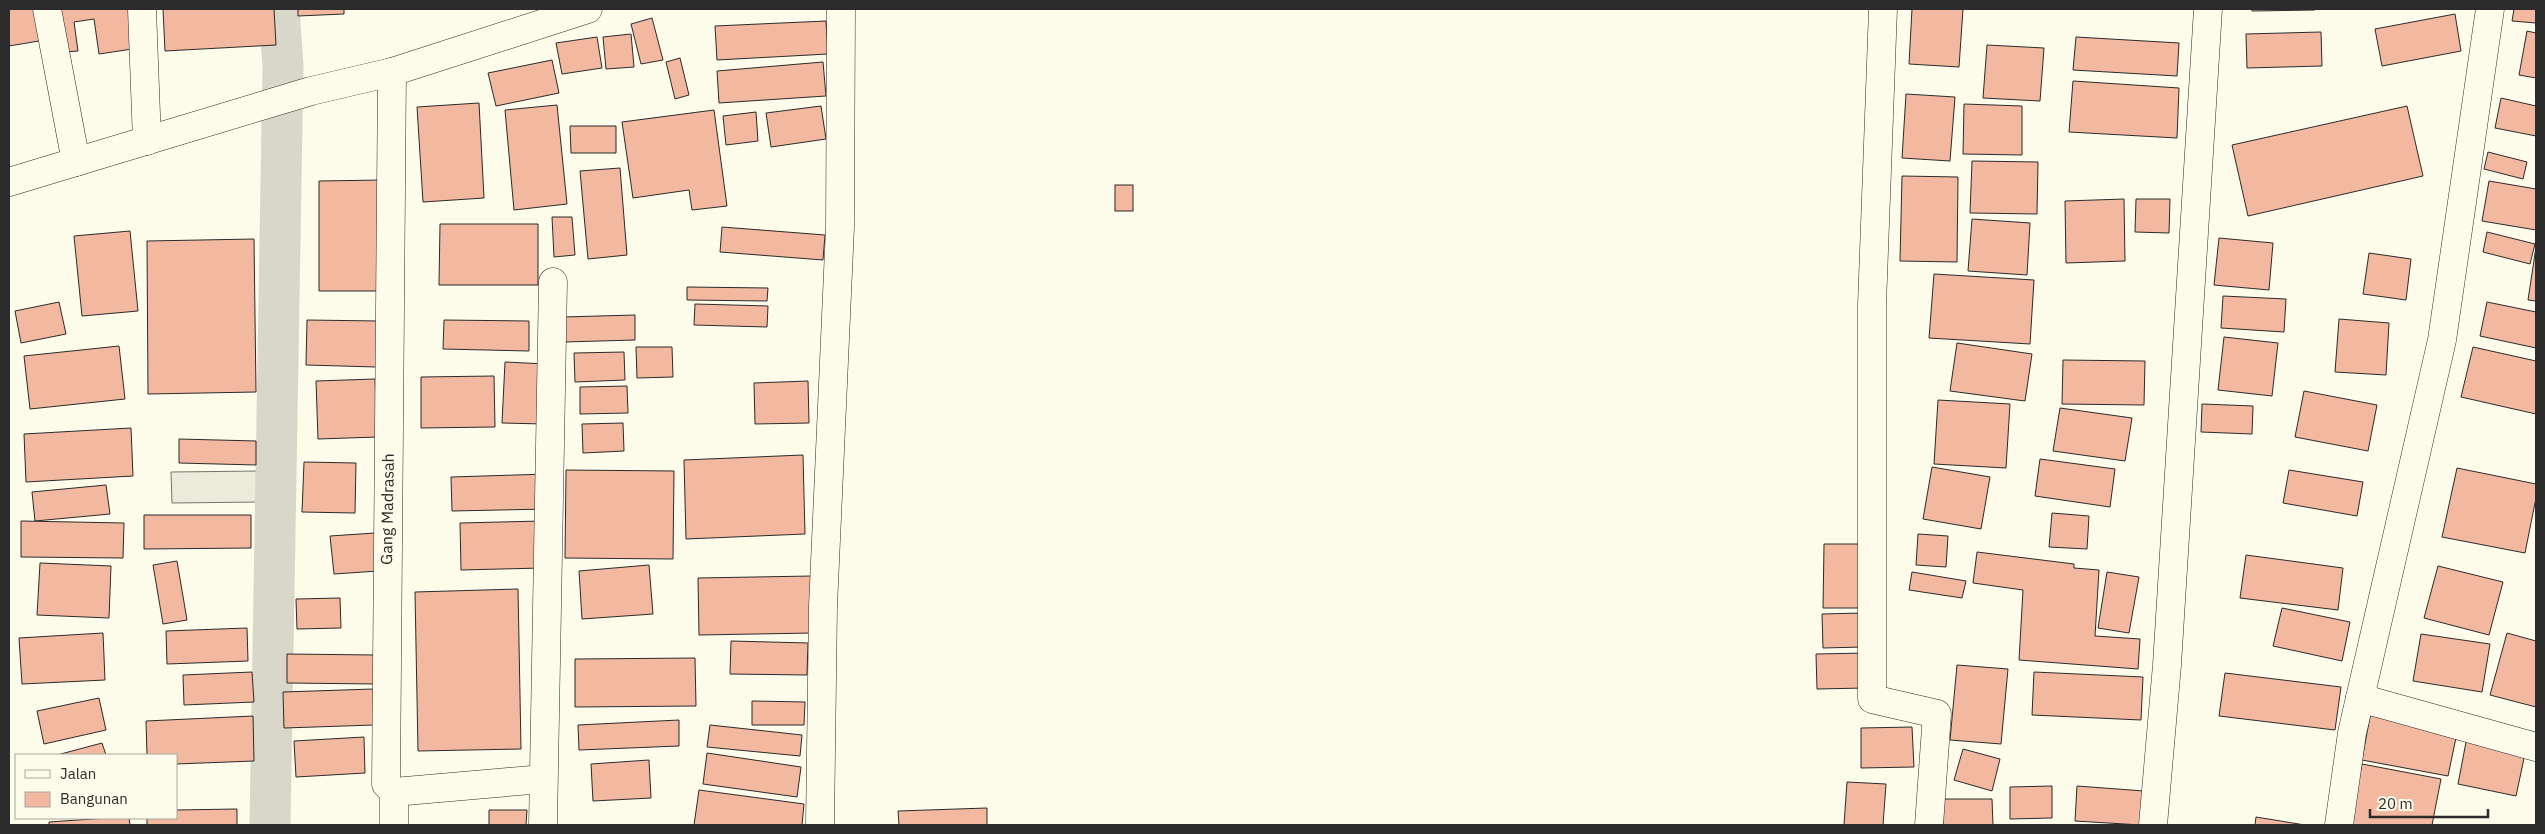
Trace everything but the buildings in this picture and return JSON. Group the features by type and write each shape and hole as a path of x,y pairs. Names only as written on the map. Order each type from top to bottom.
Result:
{"street":[{"path":"47,9 76,162"},
{"path":"142,9 147,141"},
{"path":"9,182 311,91 392,72 588,9"},
{"path":"820,825 823,607 840,227 841,9"},
{"path":"1883,9 1872,305 1872,699 1937,714 1929,825"},
{"path":"2153,825 2167,665 2208,9"},
{"path":"2339,825 2352,733 2442,340 2490,9"},
{"name":"Gang Madrasah","path":"392,72 385,768 386,784 394,792"},
{"path":"543,825 553,282"},
{"path":"2360,698 2536,747"},
{"path":"394,825 394,792 543,779"}],"shaded area":[{"path":"261,471 261,502 172,503 171,472"}],"waterway":[{"path":"270,825 283,66 279,9"}]}
